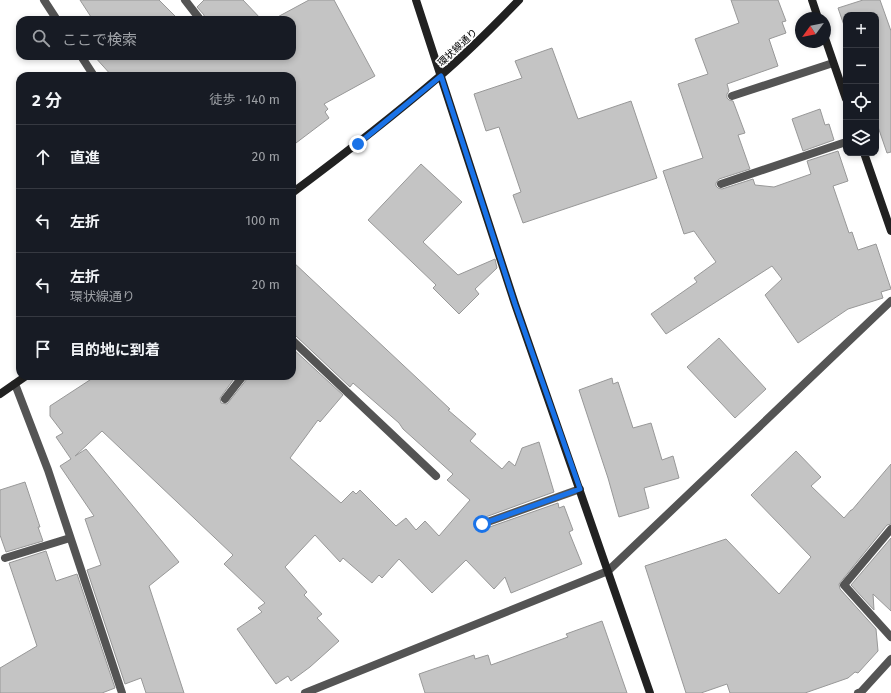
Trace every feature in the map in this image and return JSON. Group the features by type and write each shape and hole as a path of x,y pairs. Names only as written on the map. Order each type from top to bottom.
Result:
{"street":[{"path":"44,0 54,16"},
{"path":"185,0 197,16"},
{"path":"416,0 515,304 650,693"},
{"name":"環状線通り","path":"296,190 358,144 441,76 519,0"},
{"path":"812,0 816,12"},
{"path":"828,48 843,91"},
{"path":"84,60 91,72"},
{"path":"732,96 833,63"},
{"path":"721,184 843,143"},
{"path":"865,156 891,231"},
{"path":"305,693 608,570 891,301"},
{"path":"296,344 436,476"},
{"path":"0,394 20,380"},
{"path":"225,399 240,380"},
{"path":"15,384 48,470 122,693"},
{"path":"482,524 580,489"},
{"path":"891,529 844,586 891,636"},
{"path":"5,558 70,538"},
{"path":"858,693 861,692 891,659"}],"building":[{"path":"80,0 159,0 175,16 90,16"},
{"path":"204,0 243,0 258,16 204,16 197,7"},
{"path":"309,0 334,0 375,76 324,104 328,109 325,112 329,118 296,143 296,72 108,72 98,60 296,60 296,16 279,16"},
{"path":"731,0 778,0 786,21 782,22 786,33 769,39 778,66 727,84 729,91 727,98 733,101 745,133 738,135 750,169 719,179 716,186 722,189 753,179 755,185 774,187 811,174 807,161 838,151 848,181 833,186 849,233 852,232 858,250 876,244 891,289 881,292 883,298 848,309 798,343 765,295 782,279 772,266 666,334 651,314 697,282 694,278 716,262 694,231 684,234 663,171 703,158 678,84 708,74 695,39 739,23"},
{"path":"863,0 880,0 891,31 891,152 887,153 879,130 879,12 843,12 843,22 838,8"},
{"path":"552,48 578,119 631,101 657,178 523,223 513,195 521,192 499,127 486,131 474,94 522,78 515,61"},
{"path":"820,109 825,125 829,124 834,140 803,151 792,119"},
{"path":"421,164 462,202 423,242 458,275 495,259 497,268 475,289 479,294 459,314 433,288 436,285 368,220"},
{"path":"296,265 450,409 448,410 476,434 470,441 502,469 509,461 515,466 522,448 539,442 554,492 480,519 477,525 479,528 484,529 558,503 559,508 564,506 573,530 569,532 582,564 511,593 505,577 494,589 466,560 432,593 399,559 382,578 379,575 372,583 343,558 340,562 315,535 285,567 307,592 304,595 322,614 317,618 339,641 310,667 291,681 288,676 276,684 237,629 262,612 258,608 265,603 224,564 233,555 102,431 75,456 86,449 179,562 149,586 184,693 146,693 141,678 125,684 87,570 101,565 85,519 94,516 60,466 71,459 56,437 63,433 50,416 50,406 90,380 233,380 220,398 221,403 227,404 246,380 296,380 296,352 343,395 320,422 318,420 290,458 341,503 353,491 356,494 360,490 396,526 406,518 416,530 425,521 439,536 470,500 447,480 453,474 403,429 399,423 353,383 350,387 296,336"},
{"path":"719,338 766,389 735,418 687,367"},
{"path":"612,378 613,384 618,382 633,428 651,423 662,460 673,456 679,478 644,488 649,508 619,517 608,478 579,390"},
{"path":"796,451 821,477 811,486 844,518 891,464 891,524 887,525 839,584 840,589 876,629 878,651 858,673 855,672 848,678 805,693 730,693 727,684 701,693 686,693 645,566 726,539 779,594 811,557 751,495"},
{"path":"25,482 40,527 38,527 43,541 6,552 0,535 0,490"},
{"path":"891,538 891,611 873,594 874,610 851,585"},
{"path":"46,551 56,581 77,574 115,688 102,693 0,693 0,668 37,646 9,563"},
{"path":"602,621 627,693 425,693 419,674 474,655 475,659 488,655 491,665 568,637 566,634"}],"route":[{"path":"358,144 441,76 515,304 580,489 482,524"}]}
